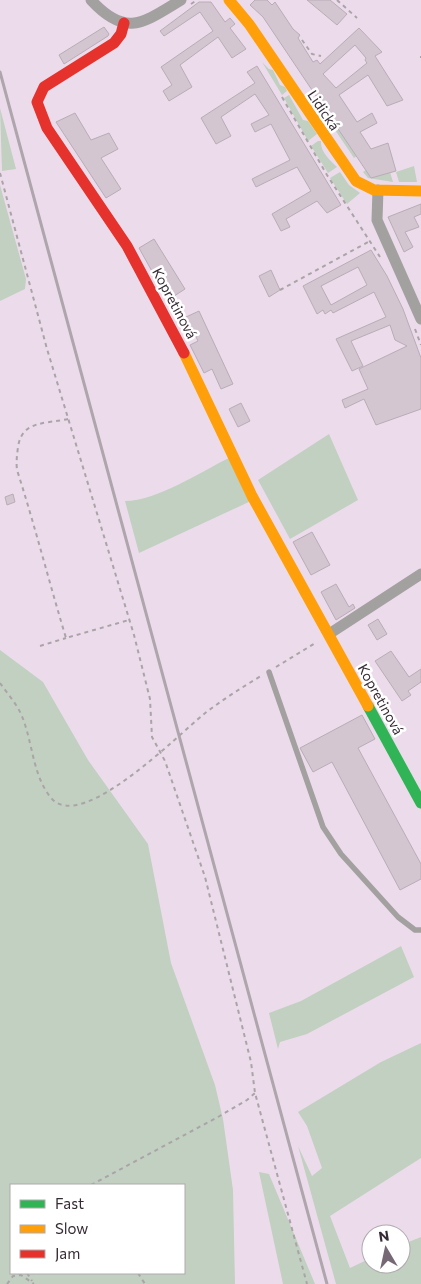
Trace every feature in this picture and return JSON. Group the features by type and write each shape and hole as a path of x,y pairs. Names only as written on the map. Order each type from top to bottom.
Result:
{"street":[{"path":"91,0 105,14 124,24 143,22 181,0"},
{"name":"Lidická","path":"229,0 249,24 352,178 360,185 378,190 421,191"},
{"name":"Kopretinová","path":"124,24 121,34 114,42 44,87 37,100 41,117 67,160 127,246 144,276 167,318 252,496 421,803"},
{"path":"378,190 377,220 418,324"},
{"path":"329,634 421,574"}],"lane":[{"path":"269,672 323,827 341,854 398,917 415,930 421,930"}],"path":[{"path":"337,0 357,18"},
{"path":"302,40 312,54 321,56"},
{"path":"281,96 327,175 385,263"},
{"path":"0,173 68,419 146,682 151,708 151,732 165,761 205,876 249,1053 255,1093 307,1284"},
{"path":"280,290 370,241"},
{"path":"418,324 421,345"},
{"path":"66,638 16,459 20,436 26,429 68,419"},
{"path":"40,646 129,620"},
{"path":"0,683 21,714 42,785 53,800 61,806 71,807 91,802 123,782 159,751 232,694 329,634"},
{"path":"93,1184 218,1117 247,1100 255,1093"},
{"path":"7,1284 13,1276 20,1275 34,1284"}],"green space":[{"path":"262,62 269,69 273,70 280,85 285,87 287,91 282,95"},
{"path":"289,95 303,120 308,121 317,134 308,141 284,98"},
{"path":"0,108 16,169 2,171"},
{"path":"337,124 357,156 354,158 333,127"},
{"path":"321,141 322,149 337,167 328,173 311,146"},
{"path":"414,166 417,182 399,182 396,172"},
{"path":"366,170 371,178 390,172 393,182 368,178 363,172"},
{"path":"340,172 349,185 360,193 347,204 330,178"},
{"path":"0,185 26,279 25,289 0,301"},
{"path":"329,434 358,500 290,539 258,480"},
{"path":"229,458 251,501 139,553 125,501 137,500 164,491"},
{"path":"0,650 43,682 88,760 148,844 171,963 215,1085 223,1119 233,1190 235,1284 0,1284"},
{"path":"401,946 414,977 307,1034 280,1042 278,1049 269,1013 301,1001"},
{"path":"421,1043 421,1158 330,1216 350,1268 361,1263 361,1274 411,1274 411,1241 421,1237 421,1284 336,1284 298,1146 312,1176 322,1168 307,1126 298,1112 381,1062"},
{"path":"259,1172 269,1174 315,1284 283,1284"}],"building":[{"path":"255,0 267,0 272,5 275,2 293,29 300,35 298,38 313,62 317,60 320,64 359,28 382,52 375,56 403,100 387,106 368,75 339,95 357,122 372,113 377,123 360,132 371,149 388,143 396,171 371,178 263,17 250,5","holes":["355,45 366,58 367,63 336,88 323,74"]},
{"path":"307,0 330,0 347,14 337,25"},
{"path":"199,2 211,2 225,22 230,18 235,24 230,28 246,49 232,58 218,37 180,65 192,87 169,101 163,91 172,85 161,67 213,31 200,12 164,36 160,31"},
{"path":"104,27 109,34 108,36 64,64 59,55"},
{"path":"257,66 341,205 327,213 317,201 286,219 290,227 281,231 272,214 311,191 297,167 256,187 252,179 290,160 271,124 255,132 251,124 269,115 255,94 221,117 231,136 216,144 201,118 255,83 247,72"},
{"path":"75,113 91,140 109,133 118,149 101,158 121,189 106,198 56,122"},
{"path":"421,204 421,214 414,217 419,227 405,232 413,247 404,252 388,217"},
{"path":"154,239 185,289 168,300 139,248"},
{"path":"371,250 387,276 403,309 421,358 421,409 376,425 364,399 345,408 342,400 368,389 359,369 407,346 395,340 390,325 351,341 363,366 352,371 336,339 386,317 374,292 333,313 331,310 325,314 323,310 317,314 303,286","holes":["358,267 367,285 331,305 321,286"]},
{"path":"271,270 280,290 269,297 259,276"},
{"path":"199,311 233,384 221,389 212,369 204,373 190,345 198,341 186,317"},
{"path":"241,403 250,421 238,427 229,409"},
{"path":"13,494 15,502 7,505 5,497"},
{"path":"312,532 330,565 311,575 293,542"},
{"path":"336,584 349,607 353,604 355,608 336,620 321,592"},
{"path":"378,619 387,634 377,640 368,625"},
{"path":"391,651 409,677 421,669 421,682 408,691 411,695 402,701 375,661"},
{"path":"362,715 375,739 358,748 421,864 421,879 400,890 332,762 313,772 300,748"}],"railway":[{"path":"0,72 327,1284"}],"traffic: fast":[{"path":"368,706 421,803"}],"traffic: slow":[{"path":"229,0 249,24 356,181 374,190 421,191"},
{"path":"184,353 252,496 368,706"}],"traffic: jam":[{"path":"124,23 121,34 114,43 44,87 37,102 47,128 127,246 184,353"}]}
